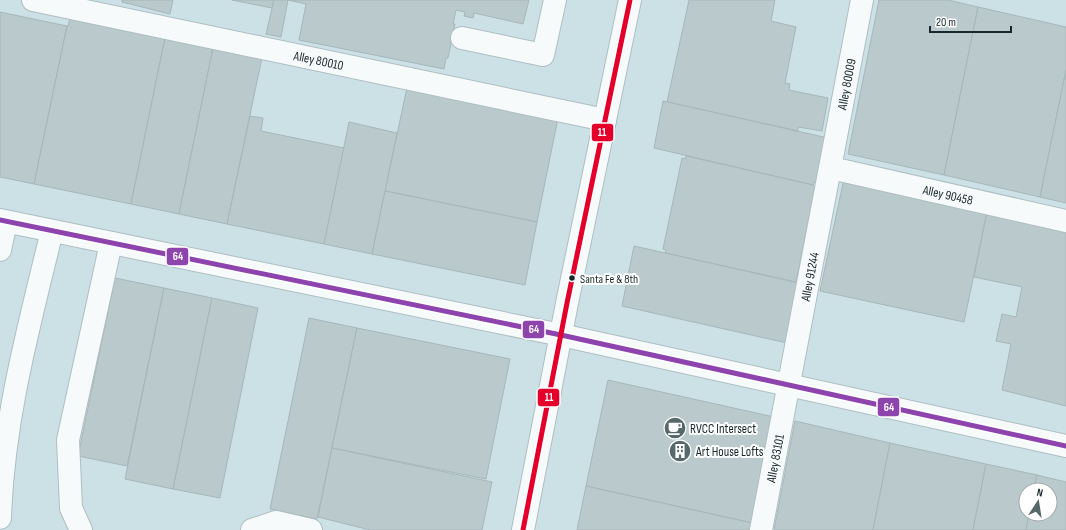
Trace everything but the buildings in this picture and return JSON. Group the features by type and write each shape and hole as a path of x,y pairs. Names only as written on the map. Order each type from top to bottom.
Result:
{"main road":[{"name":"Alley 80010","path":"33,0 605,120"},
{"path":"462,38 544,55 556,0"},
{"path":"523,530 561,335 630,0"},
{"name":"Alley 80009","path":"831,168 862,0"},
{"name":"Alley 90458","path":"831,168 1066,221"},
{"name":"Alley 91244","path":"789,386 831,168"},
{"path":"0,250 3,221 561,335 1066,446"},
{"path":"0,518 4,458 22,354 52,231"},
{"path":"81,530 71,508 68,440 111,243"},
{"name":"Alley 83101","path":"761,530 789,386"},
{"path":"252,530 276,522 311,530"},
{"path":"0,523 1,530"}],"transit line":[{"name":"11","path":"523,530 567,303 630,0"},
{"name":"64","path":"0,220 561,335 1066,446"}],"place":[{"name":"Santa Fe & 8th","path":"572,278"},
{"name":"RVCC Intersect","path":"675,428"},
{"name":"Art House Lofts","path":"680,451"}]}
